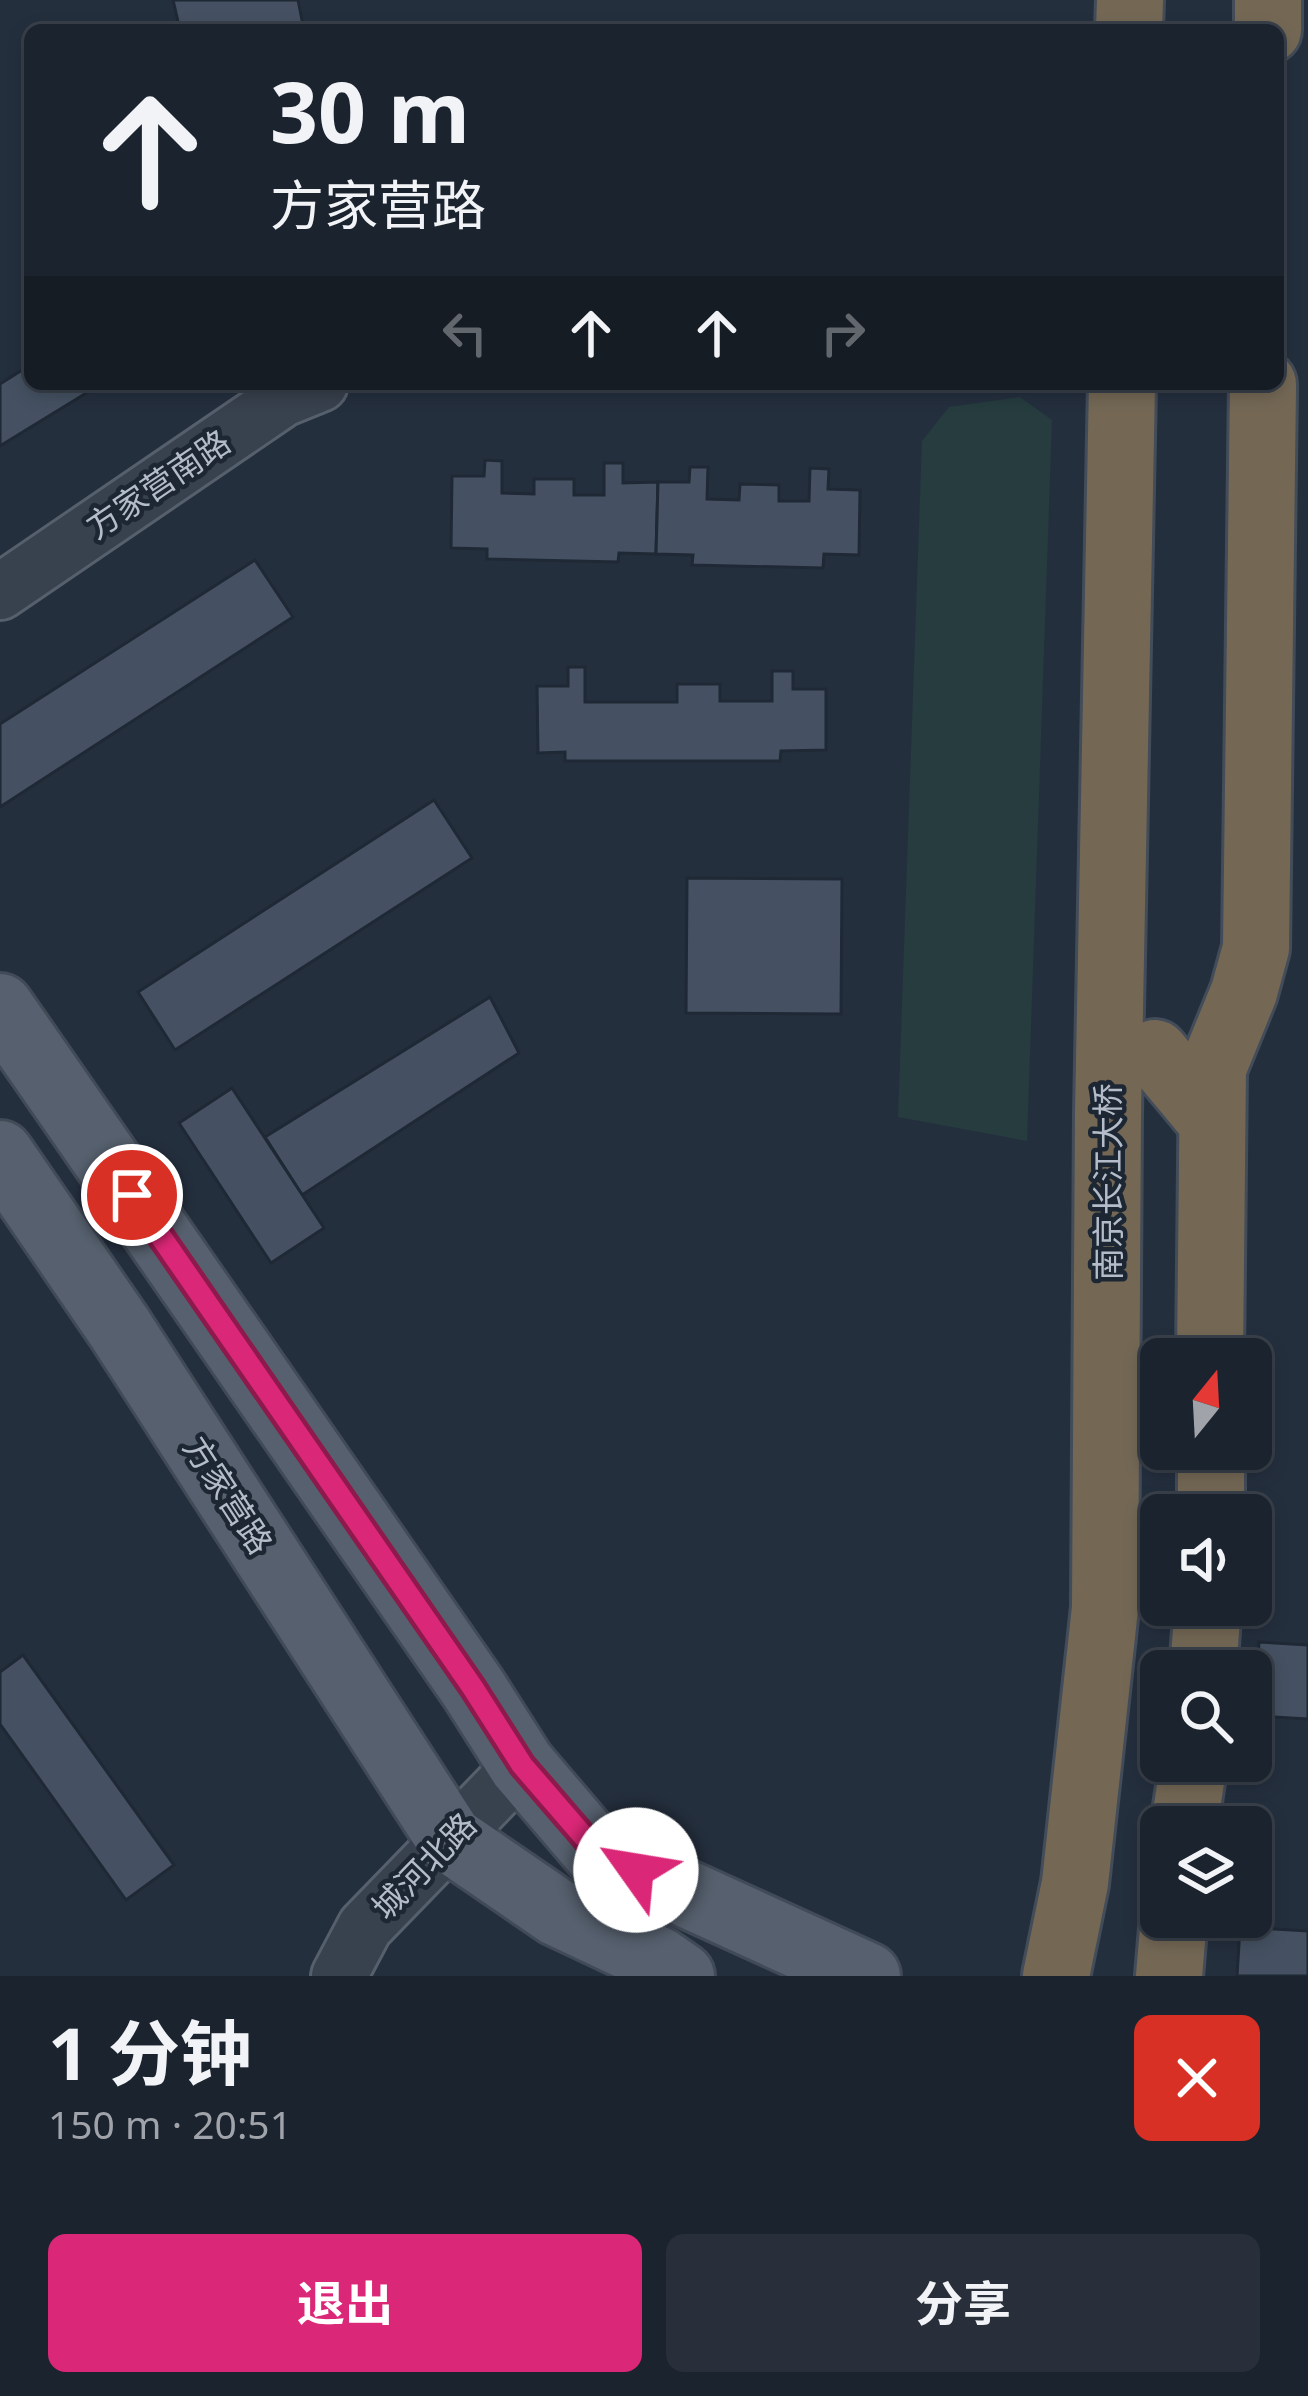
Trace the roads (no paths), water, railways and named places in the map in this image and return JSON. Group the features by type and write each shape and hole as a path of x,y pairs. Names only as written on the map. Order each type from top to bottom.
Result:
{"highway":[{"name":"南京长江大桥","path":"1056,1976 1075,1882 1105,1608 1108,1089 1122,390"},
{"name":"南京长江大桥","path":"1102,1976 1121,1889 1149,1615 1167,390"},
{"path":"1210,1338 1214,1068 1256,948 1263,390"},
{"path":"1155,1053 1210,1119"},
{"path":"1169,1976 1172,1938"}],"main road":[{"path":"0,1007 522,1765 598,1853 867,1976"},
{"name":"方家营路","path":"0,1154 119,1327 450,1839"},
{"path":"450,1839 558,1913 658,1960 681,1976"}],"street":[{"name":"方家营南路","path":"0,592 283,399 305,390"},
{"name":"城河北路","path":"339,1976 365,1927 522,1765"}]}
